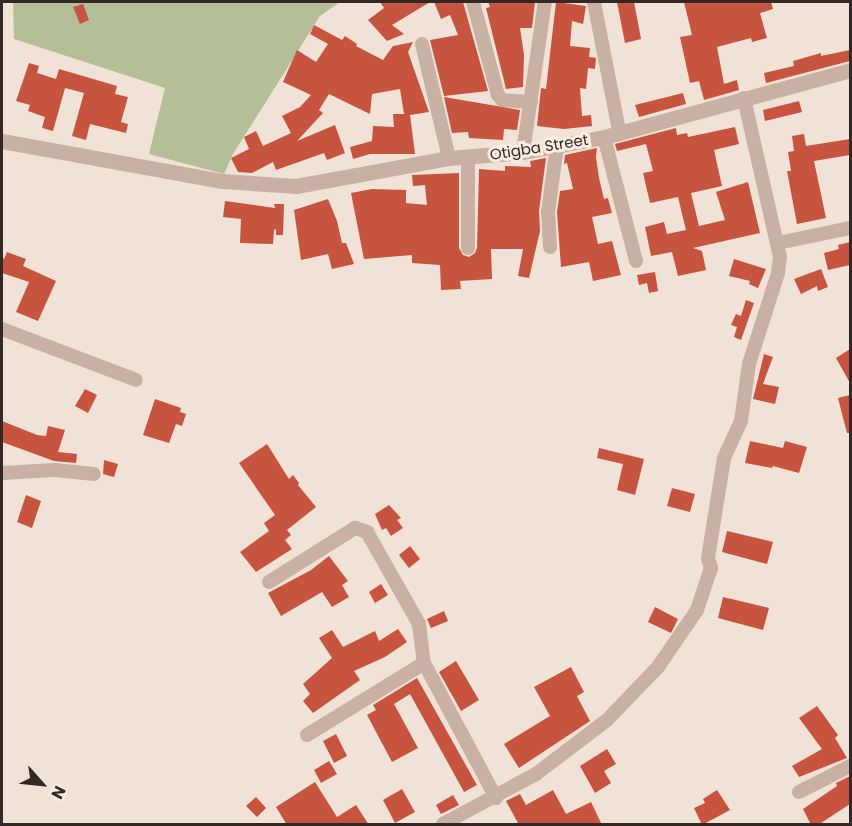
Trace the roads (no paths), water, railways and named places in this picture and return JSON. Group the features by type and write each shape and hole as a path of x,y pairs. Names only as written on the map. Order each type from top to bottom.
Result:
{"street":[{"path":"473,2 498,95 502,100 531,102"},
{"path":"523,152 545,2"},
{"path":"594,2 619,131"},
{"path":"422,44 449,158"},
{"name":"Otigba Street","path":"2,141 222,181 296,186 449,158 523,152 604,137 619,131 850,70"},
{"path":"443,825 496,798 536,774 607,720 658,667 697,610 711,568 708,558 724,458 741,421 749,364 778,273 780,257 744,98"},
{"path":"604,137 636,261"},
{"path":"550,247 548,212 557,146"},
{"path":"468,158 468,248"},
{"path":"778,243 850,228"},
{"path":"2,329 136,380"},
{"path":"2,473 55,470 94,474"},
{"path":"269,582 355,528 366,532 419,624 424,645 424,663 496,798"},
{"path":"307,735 424,663"},
{"path":"799,792 850,766"}]}
